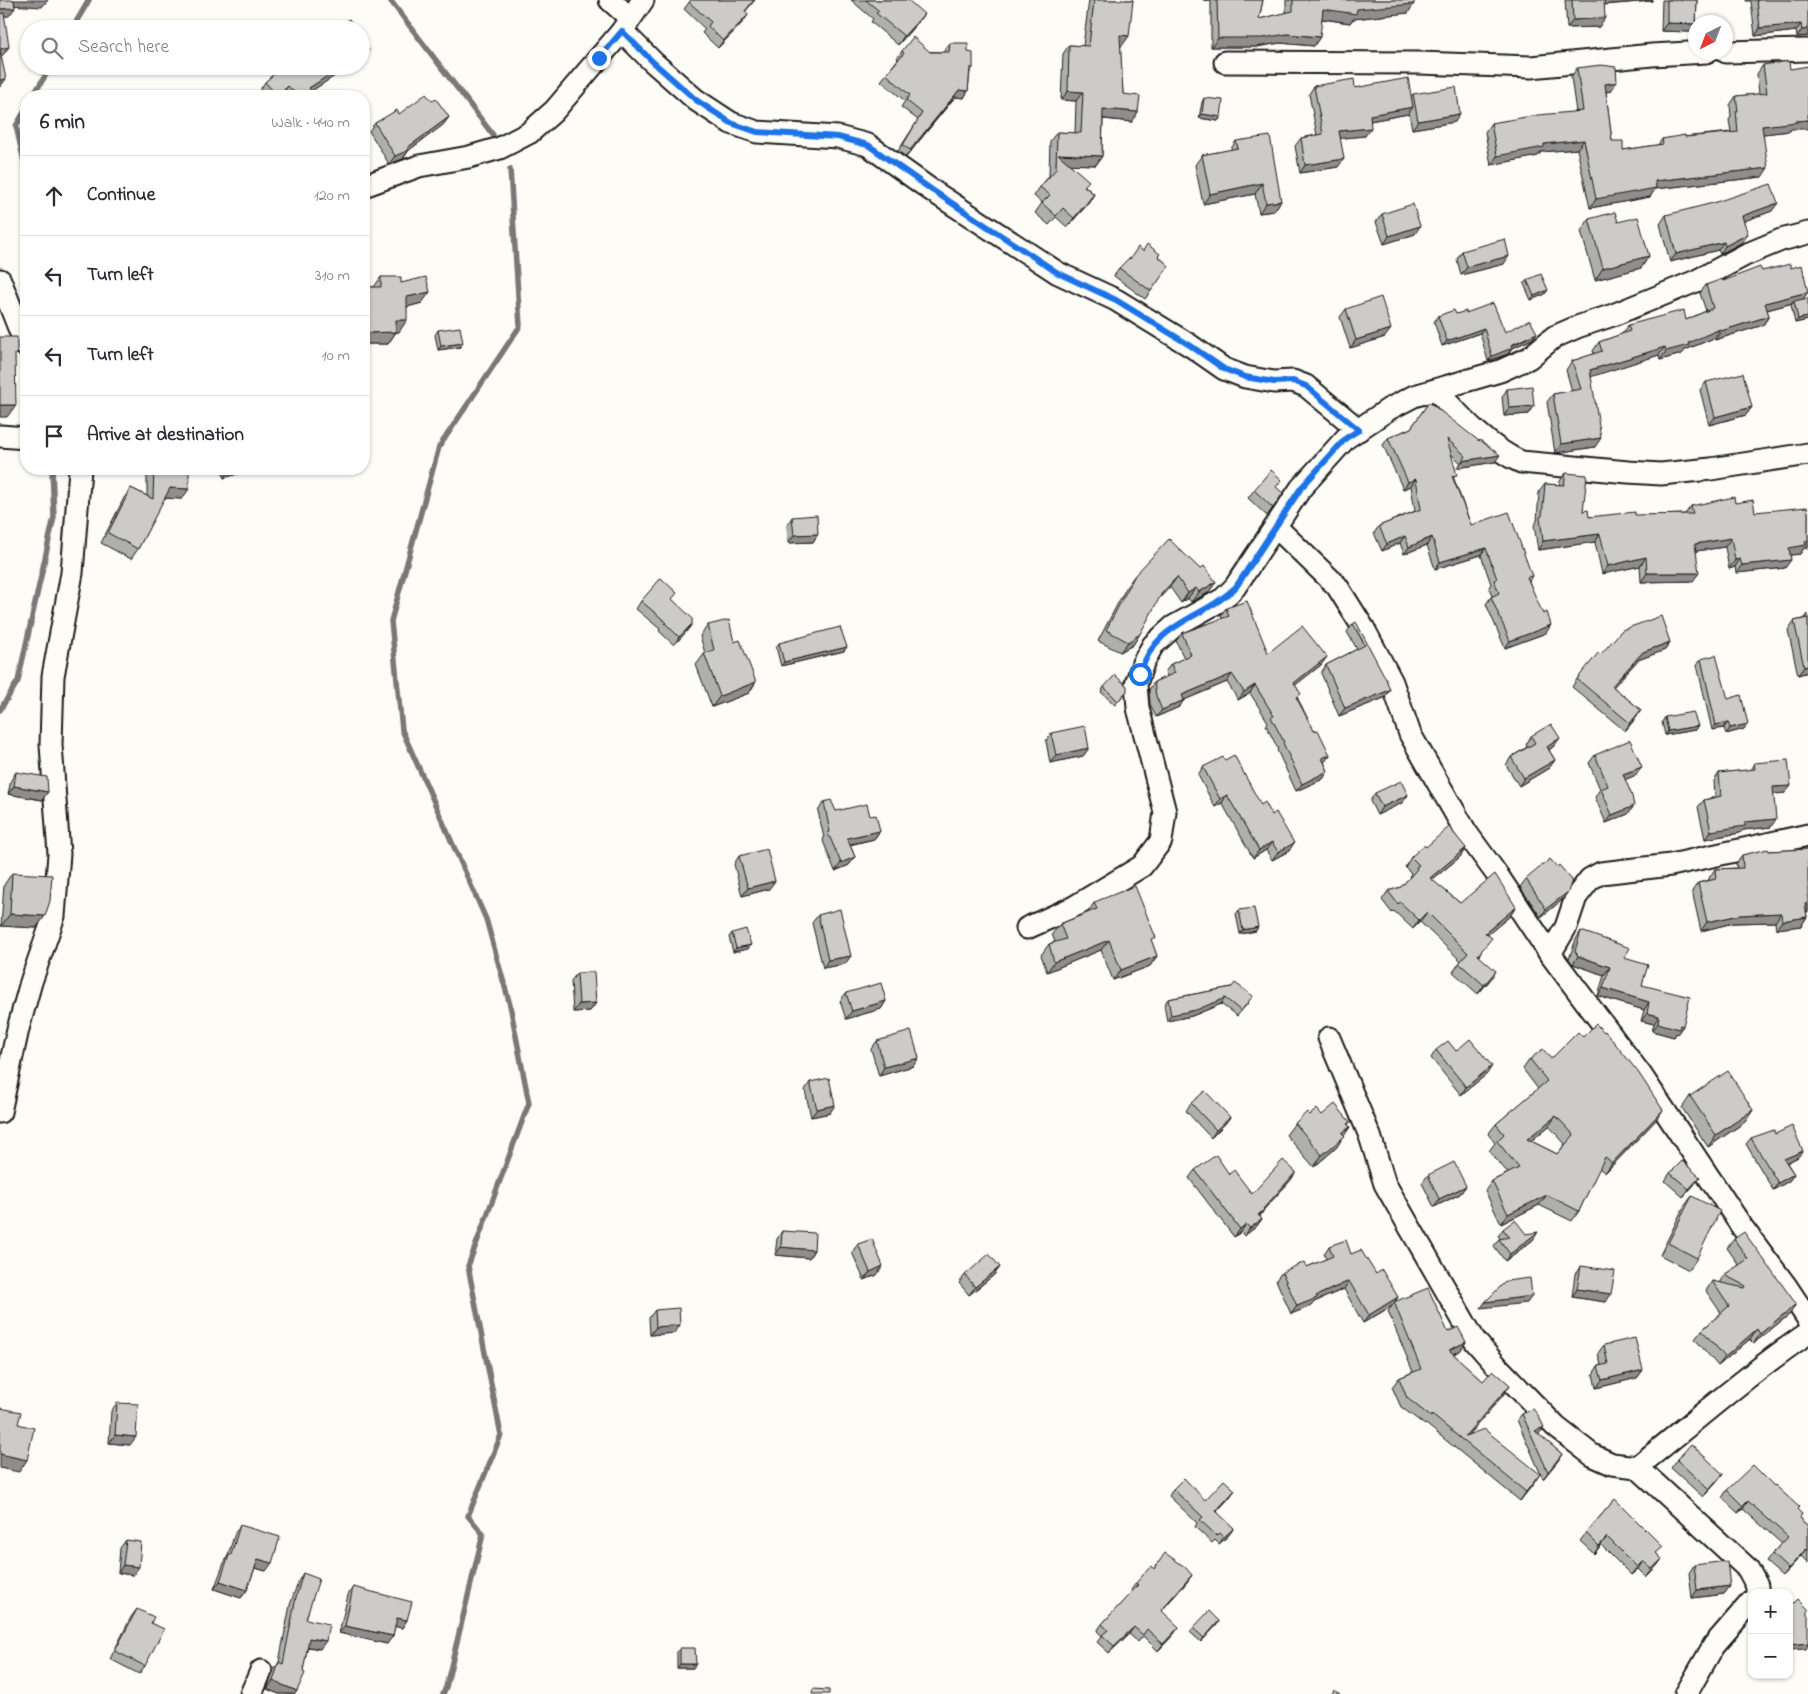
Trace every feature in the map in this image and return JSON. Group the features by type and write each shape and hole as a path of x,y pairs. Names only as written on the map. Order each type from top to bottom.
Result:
{"street":[{"path":"610,0 653,62 696,100 731,123 757,132 838,137 868,145 932,190 1058,273 1116,300 1191,346 1224,369 1245,377 1274,382 1293,381 1306,386 1359,430"},
{"path":"370,184 419,166 469,158 500,148 528,133 554,111 626,24 643,0"},
{"path":"1733,52 1808,50"},
{"path":"1225,62 1419,63 1531,67 1688,53"},
{"path":"1027,928 1074,907 1142,866 1161,841 1165,812 1138,708 1136,684 1143,663 1153,645 1173,627 1223,599 1236,587 1301,488 1346,438 1414,396 1500,371 1529,358 1554,337 1696,281 1745,255 1781,240 1808,233"},
{"path":"0,280 20,331"},
{"path":"1436,390 1489,442 1507,456 1521,462 1662,474 1711,469 1808,454"},
{"path":"0,436 20,434"},
{"path":"0,1112 18,1029 31,982 54,916 59,854 51,745 53,676 72,573 80,475"},
{"path":"1276,527 1337,586 1364,629 1392,682 1410,734 1466,832 1550,954 1641,1075 1742,1227 1786,1286 1808,1320"},
{"path":"1550,954 1566,927 1576,897 1590,879 1601,873 1672,865 1808,835"},
{"path":"1329,1038 1370,1136 1385,1184 1476,1341 1496,1365 1556,1427 1592,1454 1612,1464 1637,1467 1748,1570 1757,1589"},
{"path":"1637,1467 1730,1393 1765,1362 1808,1333"},
{"path":"1686,1694 1714,1645 1748,1606"},
{"path":"251,1694 261,1671"}],"building":[{"path":"0,0 14,0 15,8 0,9"},
{"path":"691,0 754,0 745,11 748,15 723,41 708,26 711,22 689,2"},
{"path":"866,0 908,0 924,14 904,36 876,13 879,11"},
{"path":"1094,0 1133,0 1129,36 1120,35 1123,94 1140,96 1138,112 1103,109 1102,156 1058,154 1089,181 1084,186 1094,194 1074,218 1063,208 1056,216 1042,203 1050,195 1040,187 1056,169 1057,132 1081,133 1083,92 1068,91 1069,45 1089,46"},
{"path":"1217,0 1263,0 1259,19 1293,11 1293,0 1414,0 1414,4 1357,9 1356,14 1323,9 1320,37 1287,34 1263,38 1218,38"},
{"path":"1572,0 1604,0 1605,18 1573,20"},
{"path":"1667,0 1697,0 1696,15 1688,15 1688,24 1667,23"},
{"path":"1757,0 1808,0 1808,29 1802,30 1801,24 1760,28"},
{"path":"4,13 9,47 0,49 0,14"},
{"path":"913,37 930,52 949,52 950,43 968,43 968,52 973,53 973,68 970,68 968,91 959,90 910,150 903,145 922,113 906,100 910,95 886,74 904,53 902,51"},
{"path":"0,51 6,79 0,80"},
{"path":"1789,61 1790,69 1808,66 1808,120 1762,126 1768,168 1655,181 1656,188 1596,199 1584,140 1544,144 1544,147 1497,156 1491,123 1538,115 1583,111 1577,68 1601,65 1616,67 1617,82 1605,84 1612,141 1623,141 1623,150 1663,144 1662,139 1685,135 1685,137 1738,132 1736,96 1767,93 1763,65"},
{"path":"273,75 329,75 309,88 310,90 292,90 288,86 284,90 272,90 265,82"},
{"path":"1408,78 1413,107 1370,115 1371,128 1339,131 1344,159 1305,165 1301,138 1323,134 1314,86 1354,79 1355,88"},
{"path":"1456,87 1460,114 1418,121 1413,94"},
{"path":"426,94 432,101 436,99 449,117 407,148 409,150 395,156 375,123 397,110 399,114"},
{"path":"1204,98 1223,100 1221,117 1202,114"},
{"path":"1270,136 1281,201 1266,203 1262,183 1210,194 1202,155 1238,148 1236,141"},
{"path":"1771,184 1778,203 1742,216 1748,234 1725,246 1724,242 1676,254 1666,215 1713,203"},
{"path":"1413,204 1420,226 1389,236 1382,214"},
{"path":"1615,212 1618,222 1638,217 1649,256 1603,268 1589,219"},
{"path":"1505,239 1509,256 1467,267 1462,251"},
{"path":"1147,244 1160,254 1158,256 1169,266 1151,291 1119,268 1130,259 1138,247 1143,251"},
{"path":"1790,264 1791,268 1802,265 1808,292 1765,303 1769,316 1721,331 1720,329 1688,343 1689,345 1666,351 1665,347 1590,370 1601,438 1561,444 1553,394 1581,389 1572,361 1602,351 1599,342 1630,331 1628,325 1684,310 1686,320 1713,308 1706,285 1722,279 1723,281 1760,267 1762,271"},
{"path":"1541,274 1548,290 1534,296 1527,280"},
{"path":"381,277 401,277 401,283 426,277 430,292 407,297 407,320 396,320 396,332 370,333 370,287 381,287"},
{"path":"1381,297 1391,329 1356,340 1346,309"},
{"path":"1808,298 1808,317 1798,319 1794,301"},
{"path":"1493,303 1505,332 1530,320 1537,333 1511,345 1512,348 1492,356 1484,328 1447,341 1438,316 1454,310 1456,314 1466,311 1466,313"},
{"path":"460,327 463,343 441,346 438,330"},
{"path":"0,337 17,337 17,354 15,354 16,405 0,405"},
{"path":"1743,373 1752,407 1715,417 1706,382"},
{"path":"1532,386 1534,406 1509,408 1507,389"},
{"path":"1429,402 1500,455 1462,461 1466,456 1447,439 1457,475 1452,476 1471,525 1509,512 1532,576 1527,577 1543,614 1547,612 1551,625 1510,641 1491,597 1499,593 1494,580 1497,579 1486,548 1440,562 1432,537 1409,547 1405,536 1387,544 1379,526 1421,509 1416,479 1408,482 1388,438 1411,428"},
{"path":"1271,470 1282,480 1276,487 1283,493 1273,508 1254,490"},
{"path":"1566,473 1587,475 1583,511 1588,510 1589,517 1635,512 1635,515 1693,514 1691,506 1734,497 1735,503 1753,500 1755,512 1807,507 1808,540 1805,541 1806,545 1789,548 1791,560 1742,565 1740,559 1735,560 1731,538 1695,544 1699,573 1647,573 1646,557 1608,566 1600,534 1543,541 1540,517 1542,516 1545,484 1564,485"},
{"path":"154,475 189,475 189,489 170,488 138,549 108,533 131,488 153,499"},
{"path":"817,515 818,534 794,535 792,517"},
{"path":"1169,539 1200,569 1204,566 1216,582 1199,592 1196,588 1188,593 1177,577 1162,593 1140,634 1128,642 1106,630 1135,575"},
{"path":"661,578 677,593 672,599 692,618 692,624 679,637 666,622 641,601"},
{"path":"1247,601 1268,653 1302,626 1327,657 1294,683 1301,694 1296,697 1314,731 1318,730 1330,755 1322,758 1328,771 1302,784 1271,717 1274,716 1255,685 1244,692 1232,674 1182,695 1184,700 1162,710 1156,696 1154,682 1175,673 1171,664 1191,655 1182,633 1229,616 1226,608"},
{"path":"1661,616 1670,642 1643,652 1612,686 1641,710 1630,723 1577,679 1599,652 1601,654 1622,630"},
{"path":"1808,618 1808,666 1804,667 1794,621"},
{"path":"729,620 734,642 740,640 756,682 720,696 704,653 714,650 708,625"},
{"path":"1356,622 1390,690 1345,708 1326,665 1365,645 1353,624"},
{"path":"840,627 847,647 784,662 779,643"},
{"path":"1716,655 1728,699 1741,695 1748,724 1730,728 1728,722 1716,725 1701,659"},
{"path":"1115,675 1127,686 1127,691 1118,701 1104,687"},
{"path":"1693,712 1698,726 1668,731 1665,717"},
{"path":"1551,724 1560,738 1547,747 1555,760 1524,778 1511,757 1535,743 1531,736"},
{"path":"1085,726 1089,748 1056,755 1051,733"},
{"path":"1630,740 1642,767 1623,774 1634,806 1612,815 1601,789 1608,786 1595,755"},
{"path":"1234,755 1261,805 1265,802 1272,815 1276,812 1294,843 1278,852 1272,842 1259,850 1227,795 1220,799 1203,767 1223,757 1225,760"},
{"path":"1788,760 1791,786 1773,787 1776,819 1745,822 1745,826 1711,831 1704,800 1721,796 1719,773 1755,769 1754,763"},
{"path":"16,772 47,777 48,792 14,786"},
{"path":"1401,781 1408,795 1382,807 1375,793"},
{"path":"831,800 836,811 867,804 870,816 876,815 880,831 847,838 855,857 841,863 828,833 830,832 824,802"},
{"path":"1449,827 1466,848 1430,878 1460,903 1495,874 1516,907 1485,933 1492,938 1478,955 1496,971 1484,985 1459,963 1468,953 1427,912 1419,920 1400,902 1398,904 1388,891 1401,887 1417,869 1416,867 1419,865 1411,857"},
{"path":"767,849 775,881 748,888 739,856"},
{"path":"1768,849 1769,851 1808,849 1808,903 1805,904 1807,917 1782,921 1781,913 1740,915 1707,922 1698,883 1716,879 1715,869 1743,868 1742,855"},
{"path":"1550,859 1557,867 1559,865 1572,880 1568,892 1546,909 1526,879"},
{"path":"12,873 52,875 50,901 45,916 10,914"},
{"path":"1135,886 1156,938 1151,939 1157,956 1121,970 1109,940 1054,962 1049,944 1066,939 1060,924 1097,909 1094,903 1097,901"},
{"path":"1254,908 1258,927 1243,930 1239,910"},
{"path":"840,909 851,956 828,960 818,915"},
{"path":"746,929 751,945 736,948 732,933"},
{"path":"1581,931 1630,948 1624,958 1648,965 1642,985 1690,997 1683,1026 1680,1025 1679,1029 1658,1023 1659,1016 1647,1013 1649,1002 1603,988 1610,967 1578,956 1575,951"},
{"path":"594,972 596,1003 579,1004 577,973"},
{"path":"881,983 886,1001 852,1011 846,993"},
{"path":"1235,983 1253,996 1241,1011 1225,998 1196,1010 1171,1015 1168,999 1232,987"},
{"path":"1596,1024 1605,1031 1638,1072 1663,1110 1612,1163 1605,1157 1579,1211 1547,1195 1508,1214 1492,1181 1519,1168 1497,1141 1504,1134 1496,1124 1547,1081 1530,1059 1543,1049 1551,1059 1578,1032 1583,1037","holes":["1556,1116 1574,1135 1557,1154 1527,1139"]},
{"path":"911,1031 919,1058 884,1067 877,1041"},
{"path":"1470,1039 1492,1066 1466,1087 1436,1050 1448,1041 1456,1051"},
{"path":"1728,1071 1753,1110 1716,1135 1690,1096"},
{"path":"829,1078 835,1105 817,1109 810,1082"},
{"path":"1205,1091 1230,1117 1216,1130 1191,1103"},
{"path":"1335,1104 1350,1122 1347,1124 1350,1127 1342,1133 1345,1136 1322,1155 1295,1123 1307,1112 1310,1115 1317,1109 1322,1115"},
{"path":"1792,1126 1803,1151 1784,1159 1794,1174 1778,1183 1751,1138 1774,1130 1775,1134"},
{"path":"1216,1155 1229,1174 1234,1170 1252,1194 1283,1160 1296,1172 1258,1215 1262,1219 1250,1228 1246,1224 1240,1229 1195,1170"},
{"path":"1682,1161 1700,1177 1689,1189 1670,1173"},
{"path":"1454,1162 1466,1186 1439,1199 1428,1175"},
{"path":"1692,1196 1720,1211 1697,1258 1668,1243"},
{"path":"1515,1220 1526,1234 1538,1232 1510,1254 1499,1239 1509,1237 1503,1229"},
{"path":"782,1231 815,1233 814,1250 781,1247"},
{"path":"1744,1232 1796,1304 1760,1334 1757,1329 1725,1357 1702,1330 1729,1306 1712,1281 1745,1288 1746,1286 1724,1275 1748,1259 1734,1239"},
{"path":"872,1239 883,1266 870,1272 858,1244"},
{"path":"1346,1240 1351,1254 1361,1250 1376,1274 1382,1270 1398,1297 1369,1315 1349,1281 1297,1306 1282,1272 1305,1262 1307,1267 1333,1256 1329,1246"},
{"path":"989,1254 1000,1267 975,1287 965,1275"},
{"path":"1581,1266 1615,1271 1611,1294 1577,1289"},
{"path":"1530,1278 1532,1296 1485,1302 1506,1281"},
{"path":"1428,1288 1448,1332 1458,1327 1466,1342 1449,1350 1483,1381 1493,1370 1510,1385 1465,1436 1484,1429 1540,1474 1526,1492 1432,1415 1431,1417 1407,1398 1399,1378 1421,1369 1394,1302"},
{"path":"679,1308 680,1325 656,1327 655,1310"},
{"path":"1635,1338 1643,1370 1602,1380 1598,1366 1608,1364 1604,1345"},
{"path":"117,1403 138,1404 136,1437 115,1435"},
{"path":"0,1408 21,1412 18,1424 34,1428 27,1460 0,1454"},
{"path":"1533,1409 1544,1427 1535,1431 1562,1454 1548,1472 1522,1414"},
{"path":"1691,1444 1723,1474 1709,1490 1677,1460"},
{"path":"1753,1465 1799,1507 1797,1509 1802,1514 1799,1518 1808,1526 1808,1551 1806,1549 1788,1569 1772,1554 1788,1537 1748,1501 1743,1506 1727,1490"},
{"path":"1184,1478 1205,1500 1224,1480 1235,1490 1216,1511 1234,1528 1224,1537 1220,1533 1217,1536 1200,1520 1203,1517 1173,1489"},
{"path":"1615,1499 1663,1547 1656,1553 1662,1559 1652,1569 1643,1561 1637,1567 1607,1537 1599,1546 1586,1533"},
{"path":"240,1525 280,1537 272,1563 258,1559 247,1590 220,1581 229,1555 231,1555"},
{"path":"126,1540 141,1542 139,1567 123,1565"},
{"path":"1165,1553 1185,1567 1192,1575 1161,1610 1179,1627 1163,1644 1147,1629 1143,1635 1134,1627 1114,1646 1102,1635 1108,1630 1102,1624 1138,1585 1136,1583 1151,1566 1154,1569"},
{"path":"1727,1561 1730,1586 1697,1590 1694,1565"},
{"path":"303,1573 319,1579 306,1619 329,1624 326,1641 309,1638 303,1672 305,1673 297,1691 273,1681 279,1662 283,1664 296,1597"},
{"path":"353,1587 412,1602 407,1620 397,1618 393,1636 345,1626"},
{"path":"1798,1599 1808,1609 1808,1643 1793,1645 1793,1604"},
{"path":"137,1609 154,1617 151,1623 164,1629 145,1666 115,1651"},
{"path":"1209,1611 1219,1621 1204,1638 1193,1628"},
{"path":"680,1648 695,1648 696,1664 680,1664"},
{"path":"813,1689 829,1690 829,1694 812,1694"},
{"path":"1334,1690 1340,1694 1332,1694"}],"waterway":[{"path":"77,20 89,0"},
{"path":"390,0 493,135"},
{"path":"37,90 46,75"},
{"path":"20,119 16,126 20,144"},
{"path":"443,1694 483,1534 468,1516 501,1435 468,1266 529,1103 510,1005 486,919 402,730 391,621 439,447 520,326 510,169"},
{"path":"0,710 18,681 54,517 52,475"}],"route":[{"path":"599,58 622,31 653,62 696,100 731,123 757,132 838,137 868,145 932,190 1058,273 1116,300 1191,346 1224,369 1245,377 1274,382 1293,381 1306,386 1359,430 1346,438 1301,488 1236,587 1223,599 1173,627 1153,645 1143,663 1140,674"}]}
